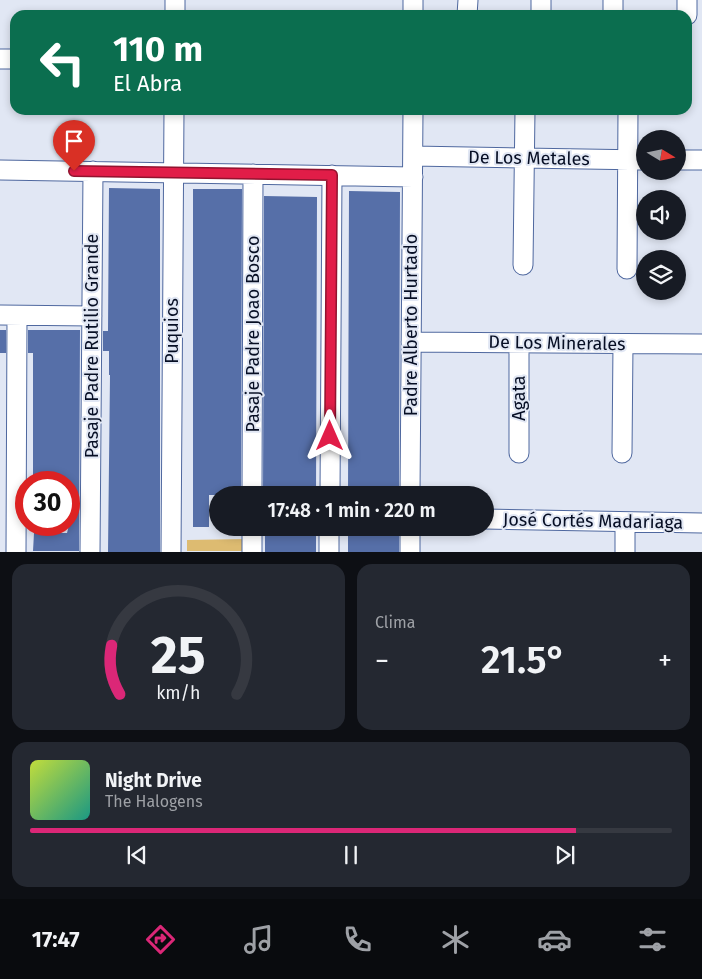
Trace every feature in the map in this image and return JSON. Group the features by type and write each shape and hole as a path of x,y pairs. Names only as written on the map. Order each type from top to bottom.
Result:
{"street":[{"name":"Puquios","path":"171,552 174,115"},
{"name":"Padre Alberto Hurtado","path":"410,486 413,115"},
{"path":"523,265 524,115"},
{"path":"627,268 636,159 629,115"},
{"name":"De Los Metales","path":"413,156 636,159"},
{"path":"686,160 702,160"},
{"path":"0,170 413,177"},
{"name":"Pasaje Padre Rutilio Grande","path":"90,552 93,172"},
{"name":"Pasaje Padre Joao Bosco","path":"252,486 253,174"},
{"path":"330,486 332,175"},
{"path":"16,552 9,316 92,316"},
{"name":"De Los Minerales","path":"411,342 702,344"},
{"name":"Agata","path":"519,342 519,453"},
{"path":"622,453 623,344"},
{"name":"José Cortés Madariaga","path":"494,519 702,523"},
{"path":"625,522 625,552"},
{"path":"252,536 252,552"},
{"path":"329,536 329,552"},
{"path":"410,536 410,552"}],"shaded area":[{"path":"246,539 246,551 187,551 187,540"}],"building":[{"path":"109,188 160,189 160,552 108,552 110,375 109,351 103,351 103,331 108,331"},
{"path":"193,189 242,189 241,486 209,486 209,527 193,527"},
{"path":"349,191 400,192 399,486 348,486"},
{"path":"264,196 317,197 316,486 263,486"},
{"path":"0,330 6,330 6,353 0,353"},
{"path":"28,330 80,330 79,471 33,471 33,353 28,353"},
{"path":"34,536 79,536 79,551 33,551"},
{"path":"265,536 316,536 316,552 265,552"},
{"path":"348,536 399,536 399,552 348,552"}],"route":[{"path":"74,171 332,175 330,436"}]}
